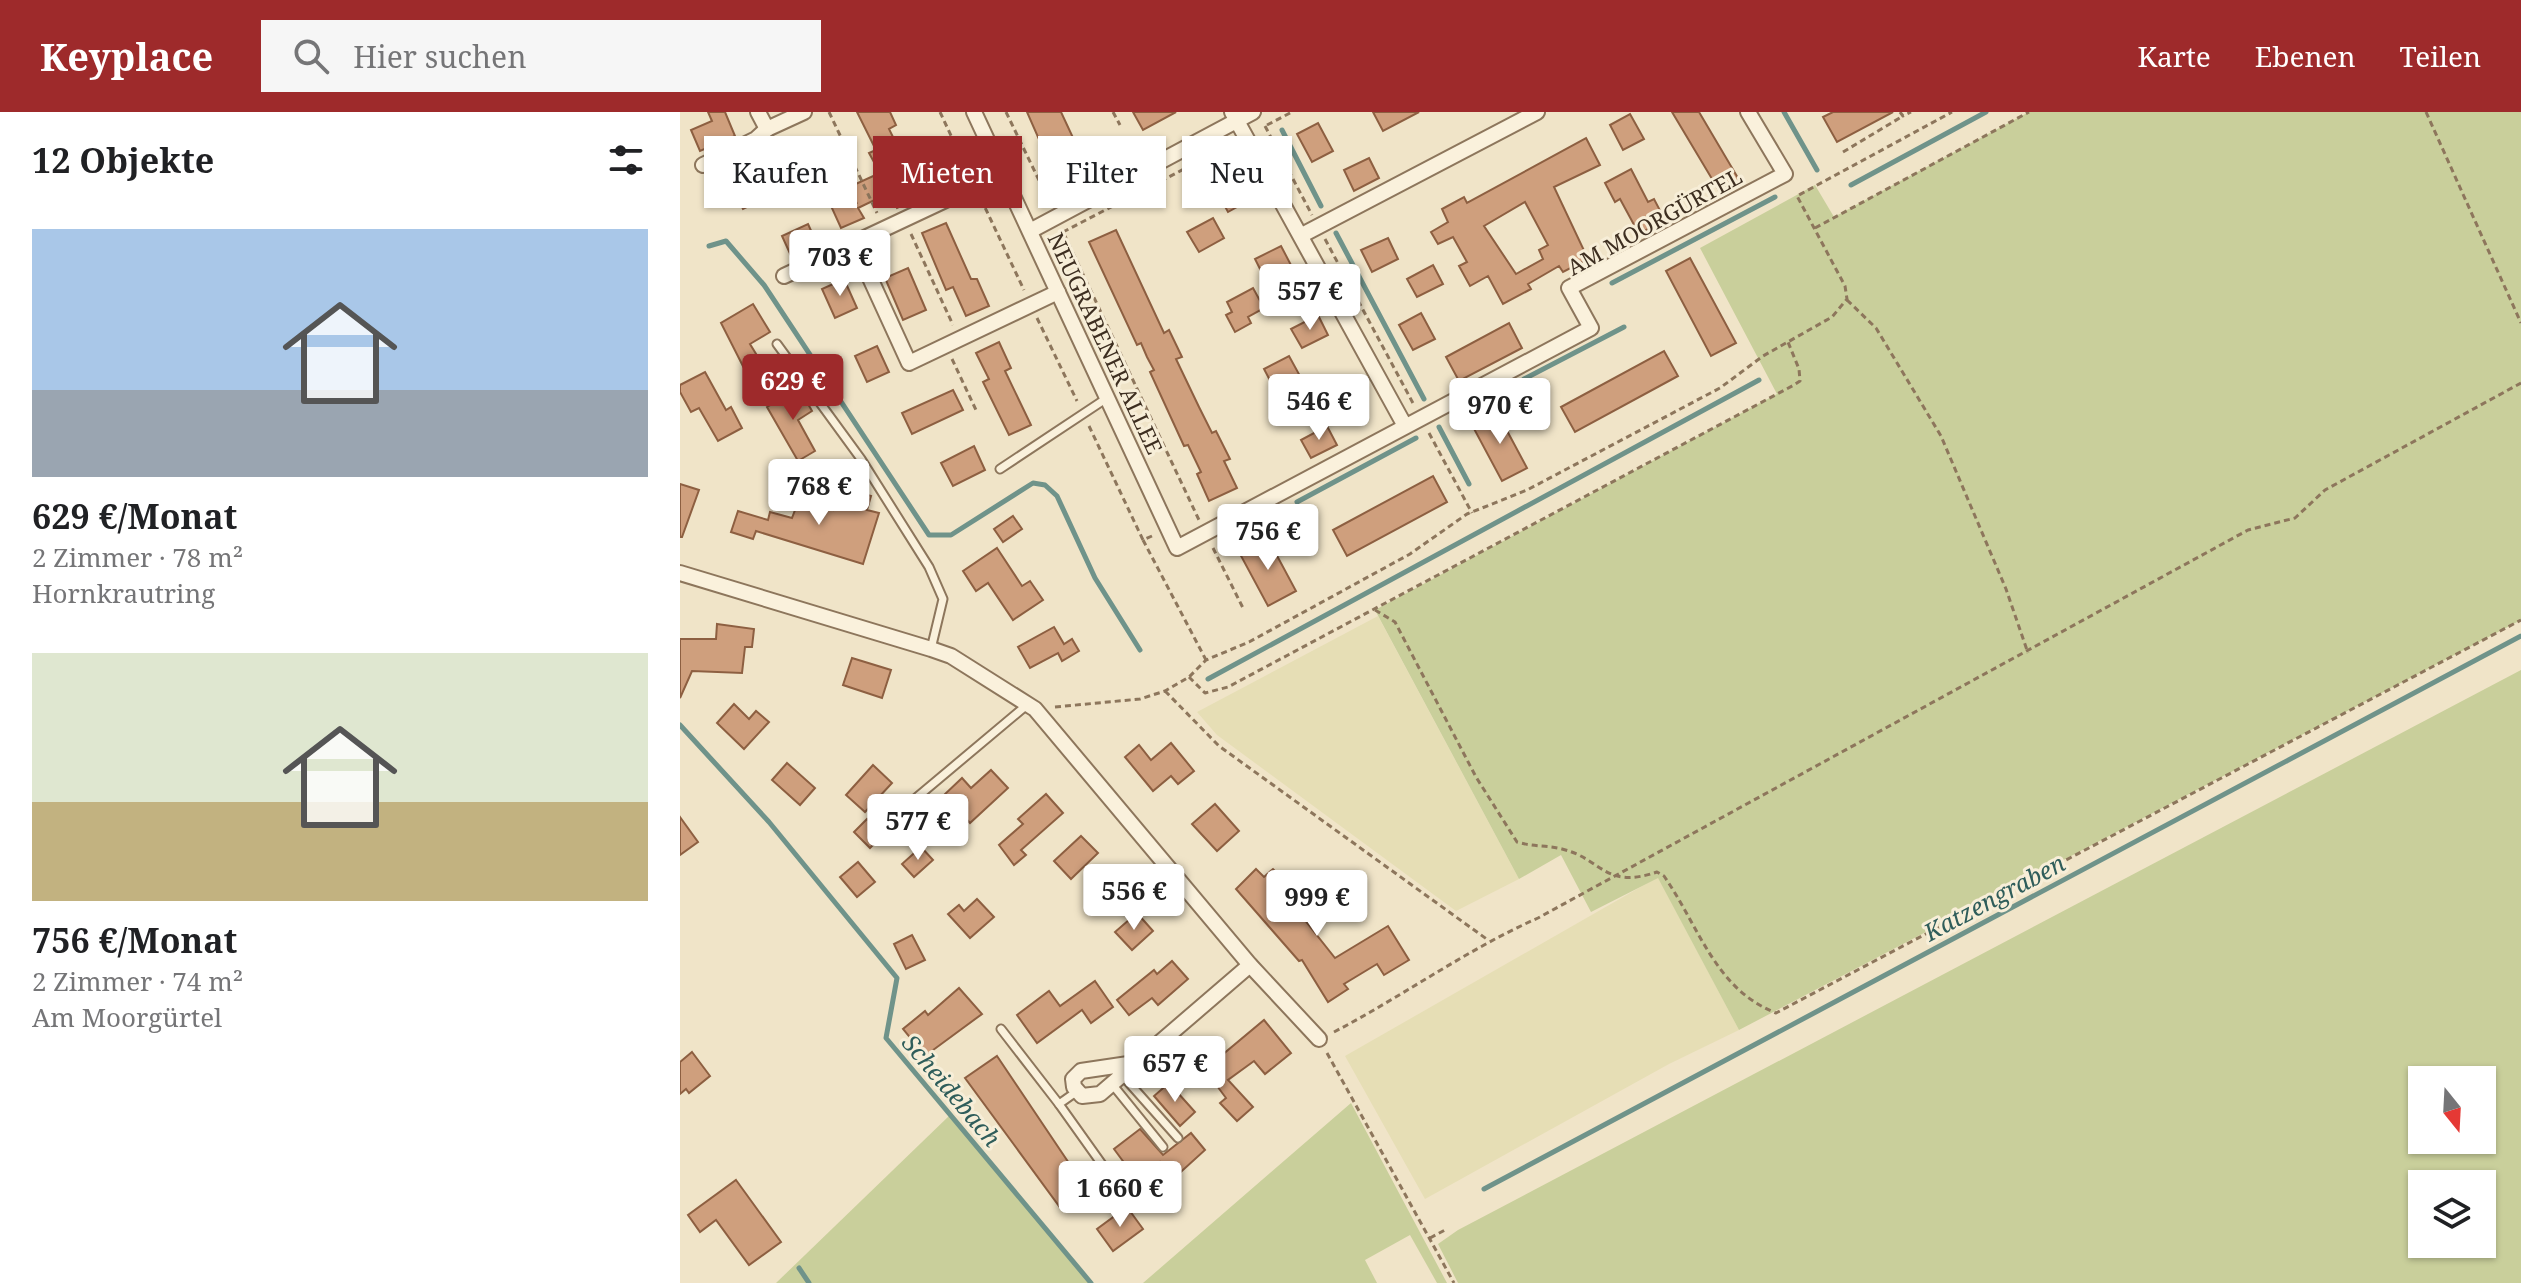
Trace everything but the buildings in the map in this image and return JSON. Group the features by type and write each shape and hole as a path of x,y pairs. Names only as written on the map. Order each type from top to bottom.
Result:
{"street":[{"path":"758,112 767,129"},
{"path":"703,165 804,112"},
{"name":"NEUGRABENER ALLEE","path":"974,112 985,136"},
{"path":"1030,231 1234,116 1253,112"},
{"path":"1302,235 1537,112"},
{"name":"AM MOORGÜRTEL","path":"1177,548 1591,328 1569,288 1785,174 1748,112"},
{"path":"1234,116 1405,426"},
{"path":"784,276 929,208"},
{"name":"NEUGRABENER ALLEE","path":"1019,208 1177,548"},
{"path":"854,243 909,363 1058,292"},
{"path":"680,573 951,656 1032,707 1250,965 1319,1039"},
{"path":"1135,1063 1081,1071 1073,1079 1076,1092 1094,1096 1117,1080 1250,965"}],"lane":[{"path":"777,344 861,459 929,567 943,599 931,649"},
{"path":"1000,469 1107,398"},
{"path":"885,824 1032,707"},
{"path":"1001,1029 1111,1177"},
{"path":"1117,1080 1178,1138"},
{"path":"1117,1080 1163,1147"},
{"path":"1059,1104 1076,1092"}],"path":[{"path":"829,112 884,229"},
{"path":"940,112 951,136"},
{"path":"1113,112 1120,125"},
{"path":"1843,152 1902,114 1911,112"},
{"path":"1952,112 1797,196 1838,271 1847,299 1876,328 1941,436 2006,589 2028,653"},
{"path":"1815,228 2029,112"},
{"path":"2426,112 2521,323"},
{"path":"1265,126 1472,513"},
{"path":"985,208 1143,540 1206,660"},
{"path":"904,220 976,410"},
{"path":"1064,234 1243,608"},
{"path":"1032,707 1140,699 1165,691 1189,677 1206,660 1249,642 1410,554 1472,513 1527,490 1720,388 1788,342 1832,317 1847,299"},
{"path":"1189,677 1205,693 1228,687 1794,385 1800,381 1799,369 1788,342"},
{"path":"1454,1283 1319,1039 1392,1002 1488,940 1538,918 1612,875 2028,653 2248,530 2295,518 2325,490 2521,383"},
{"path":"1143,540 1167,528"},
{"path":"1375,610 1395,622 1476,777 1517,842 1540,849 1562,849 1612,875 1632,879 1657,872 1664,876 1729,985 1753,1004 1776,1013 2521,620"},
{"path":"1165,691 1219,746 1488,940"},
{"path":"1430,1238 1445,1230"}],"shaded area":[{"path":"1378,616 1519,879 1456,911 1217,735 1197,712"},
{"path":"1658,877 1739,1030 1669,1064 1425,1199 1345,1056"}],"green space":[{"path":"2029,112 2521,112 2521,620 1739,1030 1658,878 1591,912 1561,855 1519,879 1375,610 1777,394 1700,248 1815,185 1834,217"},
{"path":"2521,670 2521,1283 1458,1283 1438,1244 1458,1230"},
{"path":"1351,1103 1447,1283 1437,1283 1410,1235 1365,1260 1377,1283 1143,1283"},
{"path":"950,1115 1091,1283 776,1283"}],"waterway":[{"path":"1784,112 1817,170"},
{"path":"1851,185 1986,112"},
{"path":"1282,130 1321,206"},
{"path":"1612,283 1775,197"},
{"path":"1336,233 1424,399"},
{"path":"709,246 726,241 764,285 929,535 951,535 1033,483 1045,485 1057,496 1095,578 1140,650"},
{"path":"1524,379 1624,327"},
{"path":"1208,679 1759,380"},
{"path":"1465,408 1503,389"},
{"path":"1439,427 1469,484"},
{"path":"1297,502 1416,438"},
{"path":"1223,542 1281,512"},
{"name":"Katzengraben","path":"1484,1189 2521,636"},
{"name":"Scheidebach","path":"680,725 769,822 897,978 886,1038 1091,1283"},
{"path":"799,1268 809,1283"}]}
